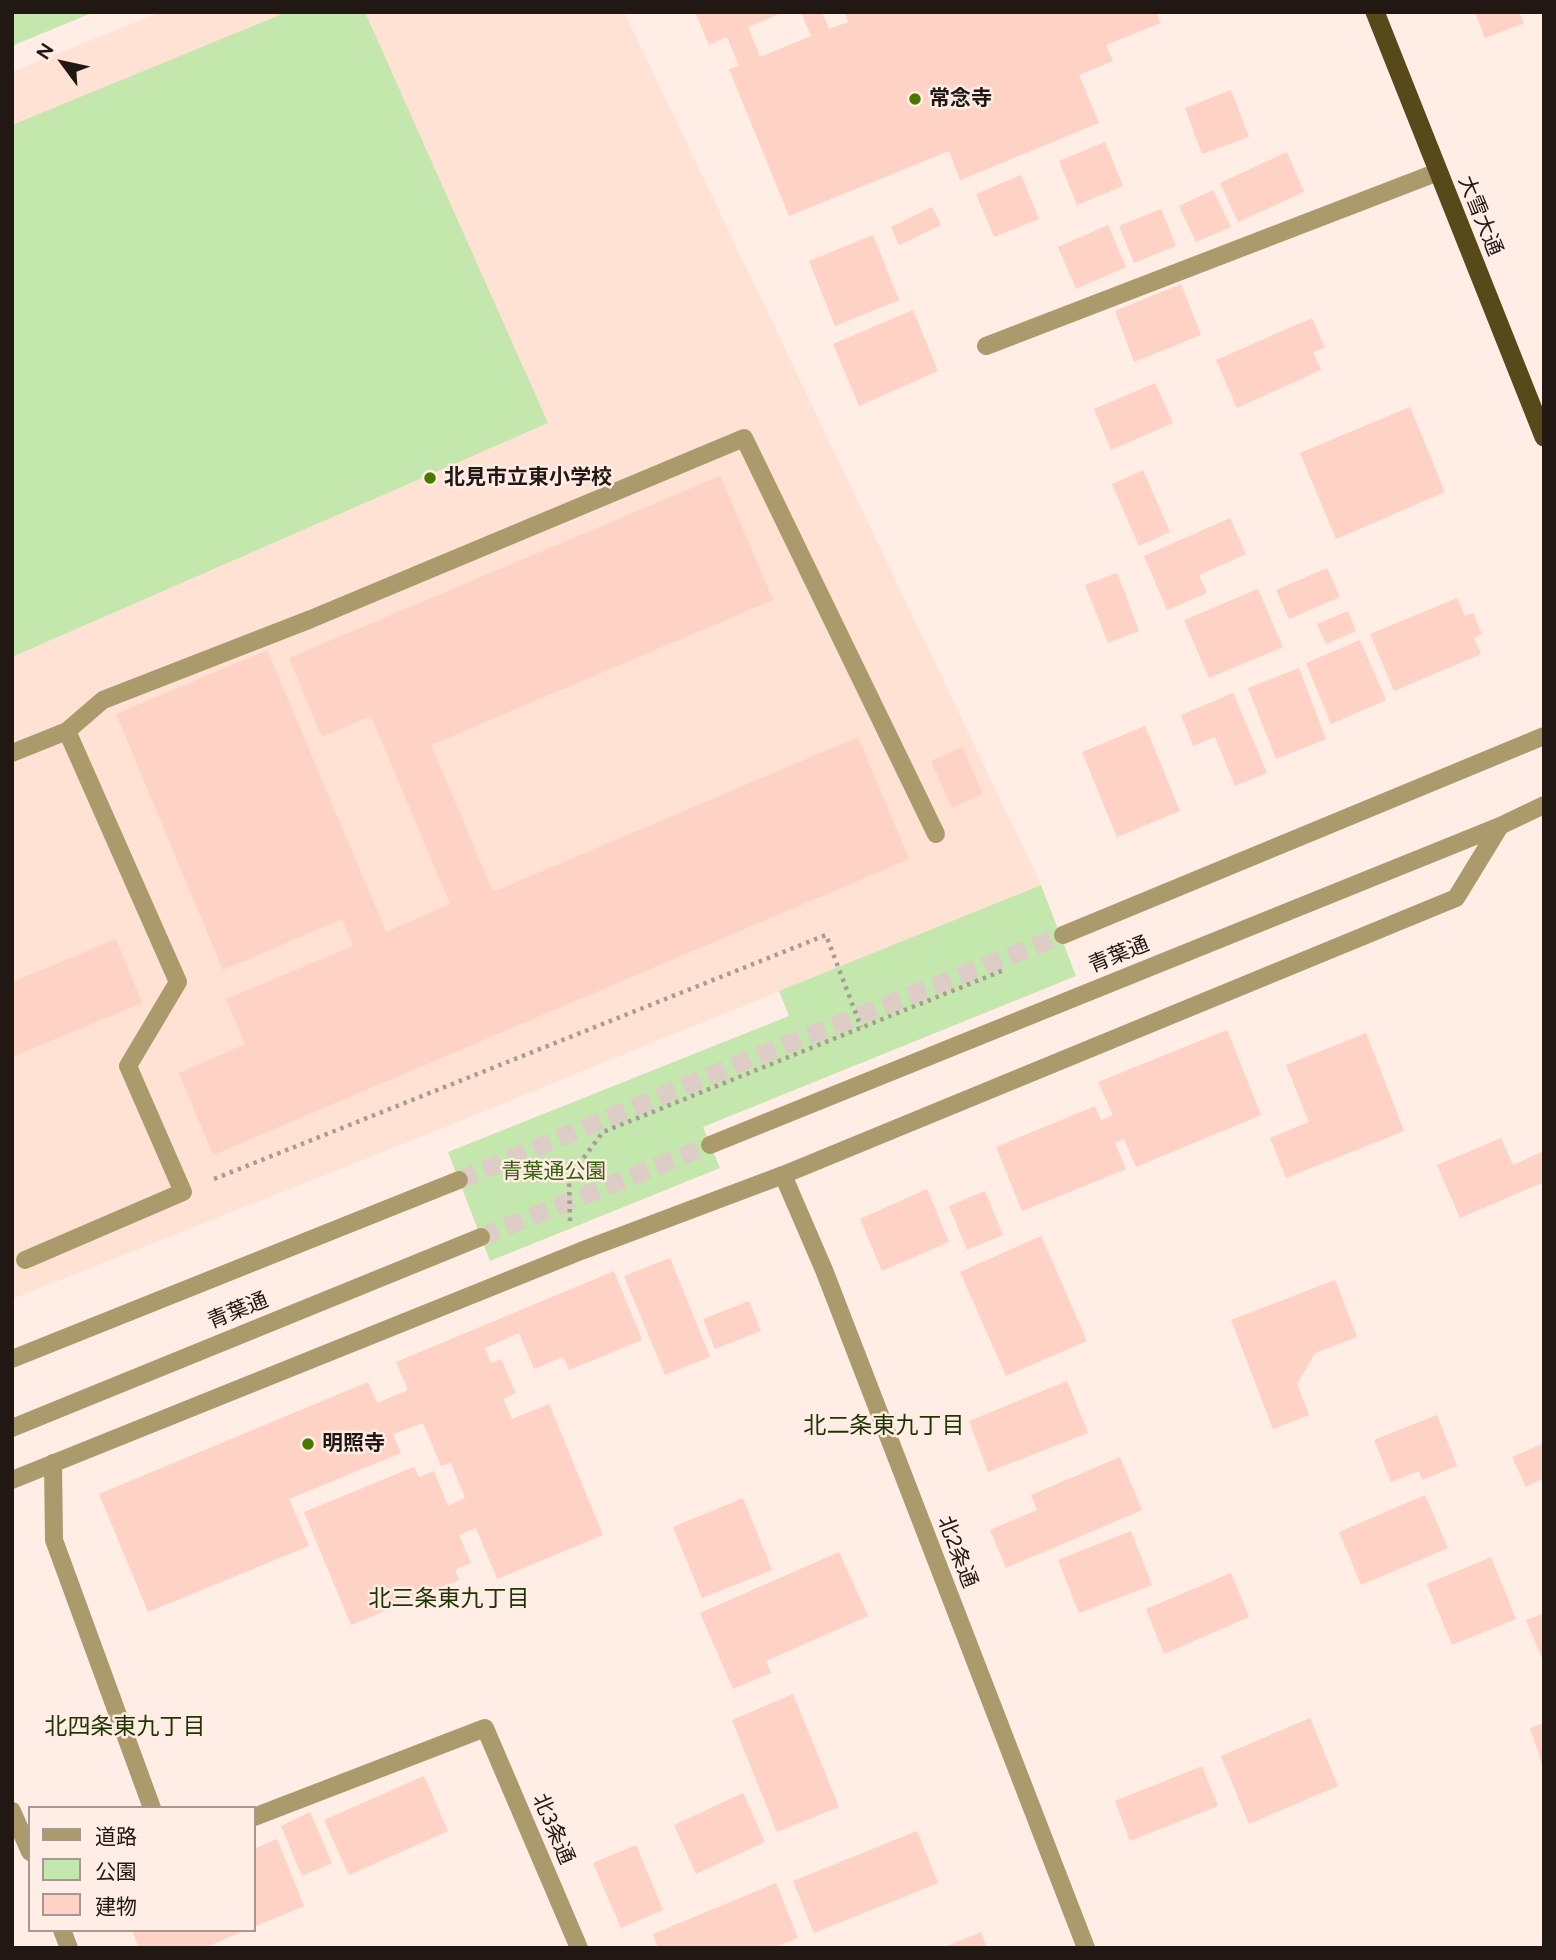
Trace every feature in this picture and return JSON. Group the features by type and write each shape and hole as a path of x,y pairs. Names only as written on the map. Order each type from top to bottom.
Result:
{"highway":[{"name":"大雪大通","path":"1375,12 1544,437"}],"street":[{"path":"986,346 1438,172"},
{"path":"12,753 67,732 103,700 311,619 744,438 936,834"},
{"path":"25,1260 183,1192 128,1066 178,982 67,732"},
{"name":"青葉通","path":"1063,935 1544,736"},
{"name":"青葉通","path":"710,1145 1500,826 1544,805"},
{"path":"12,1480 581,1251 783,1175 1456,898 1500,826"},
{"name":"北2条通","path":"783,1175 824,1269 1086,1948"},
{"name":"青葉通","path":"12,1359 459,1180"},
{"name":"青葉通","path":"12,1428 481,1237"},
{"path":"53,1463 54,1540 151,1806"},
{"name":"北3条通","path":"256,1816 485,1728 579,1948"},
{"path":"12,1811 28,1847"}],"path":[{"path":"183,1192 826,935 861,1027"},
{"path":"581,1251 569,1218 569,1177 604,1132 1004,970"}],"shaded area":[{"name":"北見市立東小学校","path":"161,12 624,12 1041,885 12,1299 12,72"}],"green space":[{"path":"12,12 94,12 12,46"},
{"path":"287,12 365,12 548,423 12,657 12,125"},
{"name":"青葉通公園","path":"1041,885 1076,976 703,1127 720,1168 490,1261 448,1152 789,1016 779,991"}],"building":[{"name":"常念寺","path":"695,12 784,12 748,27 760,57 811,36 801,12 822,12 829,29 848,22 845,12 1156,12 1161,23 1106,45 1113,61 1079,75 1099,123 960,180 949,151 789,216 729,69 739,66 727,37 709,45"},
{"path":"1475,12 1519,12 1524,23 1485,38"},
{"path":"1231,90 1249,137 1202,154 1185,108"},
{"path":"1105,142 1123,186 1077,205 1059,161"},
{"path":"1287,152 1304,192 1238,222 1220,183"},
{"path":"1021,175 1039,219 994,237 976,194"},
{"path":"1213,190 1231,227 1196,242 1179,206"},
{"path":"932,207 941,225 899,245 891,227"},
{"path":"1161,209 1176,246 1134,263 1119,226"},
{"path":"1108,225 1126,267 1076,289 1058,247"},
{"path":"873,235 899,300 835,326 809,261"},
{"path":"1181,284 1201,335 1134,362 1115,311"},
{"path":"913,310 938,371 859,406 833,344"},
{"path":"1312,318 1325,348 1313,352 1321,370 1237,408 1216,360"},
{"path":"1155,383 1173,423 1111,450 1094,409"},
{"path":"1410,407 1445,492 1336,539 1300,453"},
{"path":"1143,470 1170,532 1139,546 1112,484"},
{"path":"720,476 773,600 431,745 493,892 858,737 909,859 213,1155 179,1073 245,1044 226,999 353,946 342,919 223,970 116,714 267,650 386,932 450,904 371,716 322,737 289,658"},
{"path":"1230,518 1246,554 1199,575 1207,593 1167,610 1144,556"},
{"path":"1327,568 1340,597 1289,619 1276,590"},
{"path":"1117,573 1139,631 1108,643 1085,585"},
{"path":"1258,589 1283,647 1209,678 1184,620"},
{"path":"1457,598 1465,616 1473,613 1482,634 1474,638 1481,654 1394,691 1370,634"},
{"path":"1348,611 1356,631 1326,644 1317,624"},
{"path":"1360,640 1386,700 1331,724 1306,663"},
{"path":"1299,668 1326,739 1276,759 1248,688"},
{"path":"1233,693 1267,773 1235,786 1215,737 1193,746 1181,715"},
{"path":"1145,726 1180,811 1117,837 1082,752"},
{"path":"962,747 983,794 952,808 931,761"},
{"path":"116,939 142,1003 12,1057 12,982"},
{"path":"1227,1030 1261,1115 1136,1167 1124,1139 1115,1143 1126,1169 1022,1211 996,1147 1095,1106 1101,1120 1113,1115 1098,1082"},
{"path":"1366,1033 1404,1131 1286,1178 1270,1138 1309,1122 1286,1065"},
{"path":"1501,1138 1513,1165 1544,1151 1544,1182 1460,1218 1437,1165"},
{"path":"927,1189 949,1242 882,1271 860,1219"},
{"path":"985,1191 1003,1235 967,1250 949,1206"},
{"path":"1041,1236 1087,1341 1006,1376 960,1272"},
{"path":"670,1258 710,1357 665,1375 624,1276"},
{"name":"明照寺","path":"614,1271 642,1340 569,1370 563,1357 534,1369 519,1333 485,1348 491,1363 501,1359 516,1393 503,1399 512,1419 549,1404 603,1535 497,1579 476,1528 459,1535 471,1563 455,1570 459,1580 351,1625 304,1512 414,1467 419,1477 434,1471 448,1506 465,1498 451,1463 441,1466 423,1423 393,1434 401,1453 289,1499 309,1546 148,1612 99,1494 368,1382 377,1403 408,1390 396,1362"},
{"path":"1335,1280 1357,1337 1315,1353 1297,1384 1309,1415 1273,1429 1231,1320"},
{"path":"749,1301 761,1331 715,1349 703,1319"},
{"path":"1067,1381 1088,1433 988,1472 969,1421"},
{"path":"1437,1415 1457,1466 1422,1480 1419,1471 1391,1482 1374,1440"},
{"path":"1544,1443 1544,1478 1526,1487 1512,1457"},
{"path":"1120,1457 1142,1510 1006,1568 990,1530 1037,1510 1031,1495"},
{"path":"1425,1495 1448,1548 1361,1585 1339,1532"},
{"path":"743,1498 772,1570 702,1598 673,1527"},
{"path":"1131,1531 1152,1585 1079,1613 1058,1560"},
{"path":"839,1552 868,1616 766,1661 771,1673 733,1689 700,1613"},
{"path":"1491,1557 1516,1619 1452,1645 1427,1584"},
{"path":"1231,1573 1249,1617 1164,1654 1146,1609"},
{"path":"1544,1613 1544,1663 1526,1620"},
{"path":"793,1694 839,1807 777,1832 732,1720"},
{"path":"1310,1718 1338,1786 1249,1824 1221,1756"},
{"path":"1544,1723 1544,1767 1543,1767 1530,1728"},
{"path":"1202,1766 1218,1806 1130,1841 1115,1801"},
{"path":"424,1776 448,1831 349,1875 324,1820"},
{"path":"743,1793 765,1842 696,1874 674,1825"},
{"path":"310,1812 332,1863 302,1876 281,1826"},
{"path":"917,1831 938,1883 814,1933 793,1881"},
{"path":"277,1839 304,1906 256,1926 256,1848"},
{"path":"636,1845 663,1910 621,1928 593,1863"},
{"path":"776,1883 798,1938 773,1948 658,1948 653,1934"},
{"path":"133,1932 241,1932 204,1948 139,1948"},
{"path":"981,1932 987,1948 942,1948"}],"tunnel":[{"path":"459,1180 750,1059 1063,935"},
{"path":"481,1237 710,1145"}],"place":[{"name":"常念寺","path":"915,99"},
{"name":"北見市立東小学校","path":"430,478"},
{"name":"明照寺","path":"308,1444"}],"district":[{"name":"北二条東九丁目","path":"884,1426"},
{"name":"北三条東九丁目","path":"449,1599"},
{"name":"北四条東九丁目","path":"125,1727"}]}
